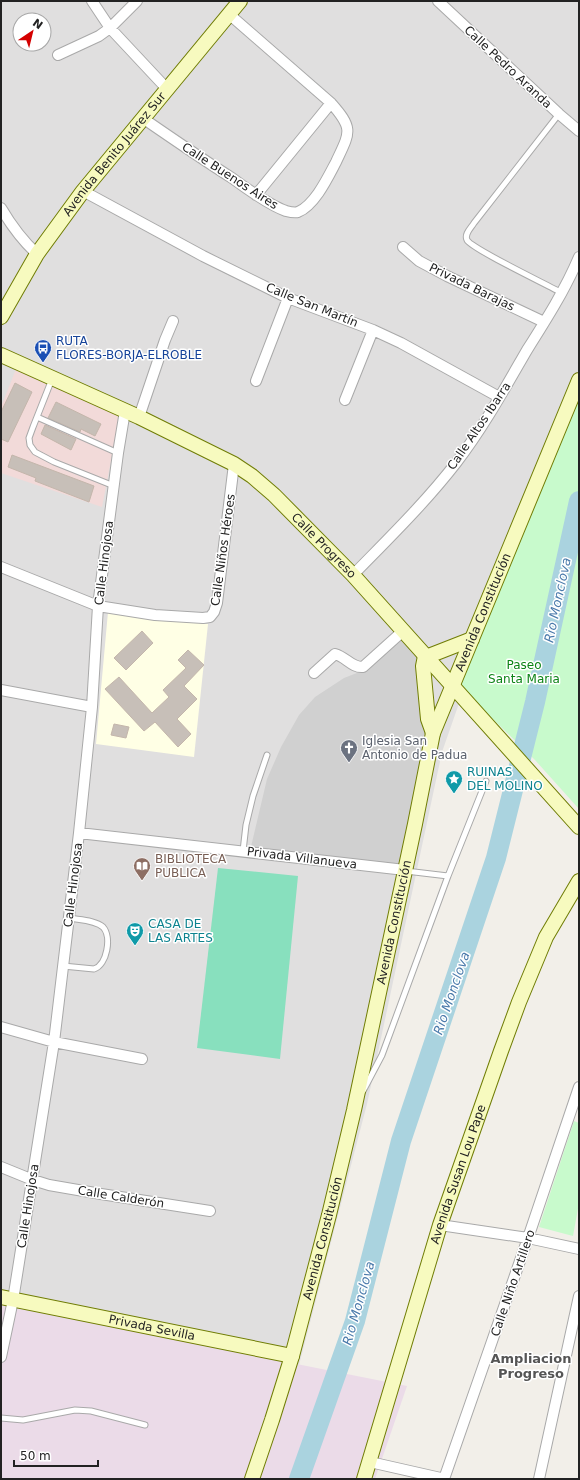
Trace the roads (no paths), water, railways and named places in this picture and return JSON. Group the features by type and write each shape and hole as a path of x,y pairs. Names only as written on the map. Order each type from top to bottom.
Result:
{"street":[{"path":"92,1 110,28 168,90"},
{"path":"58,55 99,36 110,28 137,1"},
{"name":"Avenida Benito Juárez Sur","path":"1,317 37,254 83,190 144,119 240,1"},
{"name":"Calle Pedro Aranda","path":"438,1 579,131"},
{"name":"Calle Buenos Aires","path":"144,119 256,195 286,211 297,213 306,207 315,197 331,170 348,133 343,116 331,103 230,15"},
{"path":"256,195 331,103"},
{"name":"Calle San Martín","path":"83,190 203,256 288,298 373,330 420,353 499,398"},
{"path":"1,208 10,223 37,254"},
{"name":"Privada Barajas","path":"403,247 411,255 426,265 544,322"},
{"name":"Calle Altos Ibarra","path":"353,575 437,486 456,462 499,398 562,293 579,257"},
{"path":"256,381 288,298"},
{"path":"139,417 173,321"},
{"path":"345,400 373,330"},
{"name":"Calle Progreso","path":"1,355 139,417 234,464 252,476 274,495 353,575 476,714 579,827"},
{"name":"Avenida Constitución","path":"252,1479 292,1356 329,1215 354,1110 433,732 579,380"},
{"name":"Calle Hinojosa","path":"1,1357 7,1298 33,1180 54,1042 79,833 92,708 98,606 125,411"},
{"name":"Calle Niños Héroes","path":"98,606 161,615 203,618 210,617 214,612 217,603 234,464"},
{"path":"1,567 98,606"},
{"path":"314,673 335,654 357,667 363,667 403,631"},
{"path":"433,732 428,718 424,666 426,657 472,639"},
{"path":"1,690 92,708"},
{"name":"Privada Villanueva","path":"79,833 405,870"},
{"name":"Avenida Susan Lou Pape","path":"364,1479 440,1225 472,1132 519,1002 546,937 579,881"},
{"path":"1,1027 54,1042 142,1059"},
{"name":"Calle Niño Artillero","path":"444,1479 579,1087"},
{"name":"Calle Calderón","path":"1,1167 49,1185 210,1211"},
{"path":"440,1225 528,1238 579,1249"},
{"path":"539,1479 579,1296"},
{"name":"Privada Sevilla","path":"7,1298 292,1356"},
{"path":"370,1462 444,1479"}],"lane":[{"path":"559,114 474,223 467,233 466,238 483,252 562,293"},
{"path":"53,378 29,438 30,445 35,452 54,462 114,486"},
{"path":"37,417 118,453"},
{"path":"243,851 246,825 253,796 267,755"},
{"path":"354,1110 382,1055 448,876 486,781"},
{"path":"405,870 448,876"},
{"path":"63,966 94,969 98,968 104,962 107,941 106,932 102,927 91,922 69,918"},
{"path":"1,1418 23,1420 75,1410 91,1411 145,1425"}],"waterway":[{"name":"Rio Monclova","path":"299,1479 355,1321 401,1141 496,858 535,702 579,501"}],"place":[{"name":"RUTA FLORES-BORJA-ELROBLE","path":"43,363"},
{"name":"Iglesia San Antonio de Padua","path":"349,763"},
{"name":"RUINAS DEL MOLINO","path":"454,794"},
{"name":"BIBLIOTECA PUBLICA","path":"142,881"},
{"name":"CASA DE LAS ARTES","path":"135,946"}],"district":[{"name":"Ampliacion Progreso","path":"531,1366"}],"park label":[{"name":"Paseo Santa Maria","path":"524,672"}]}
